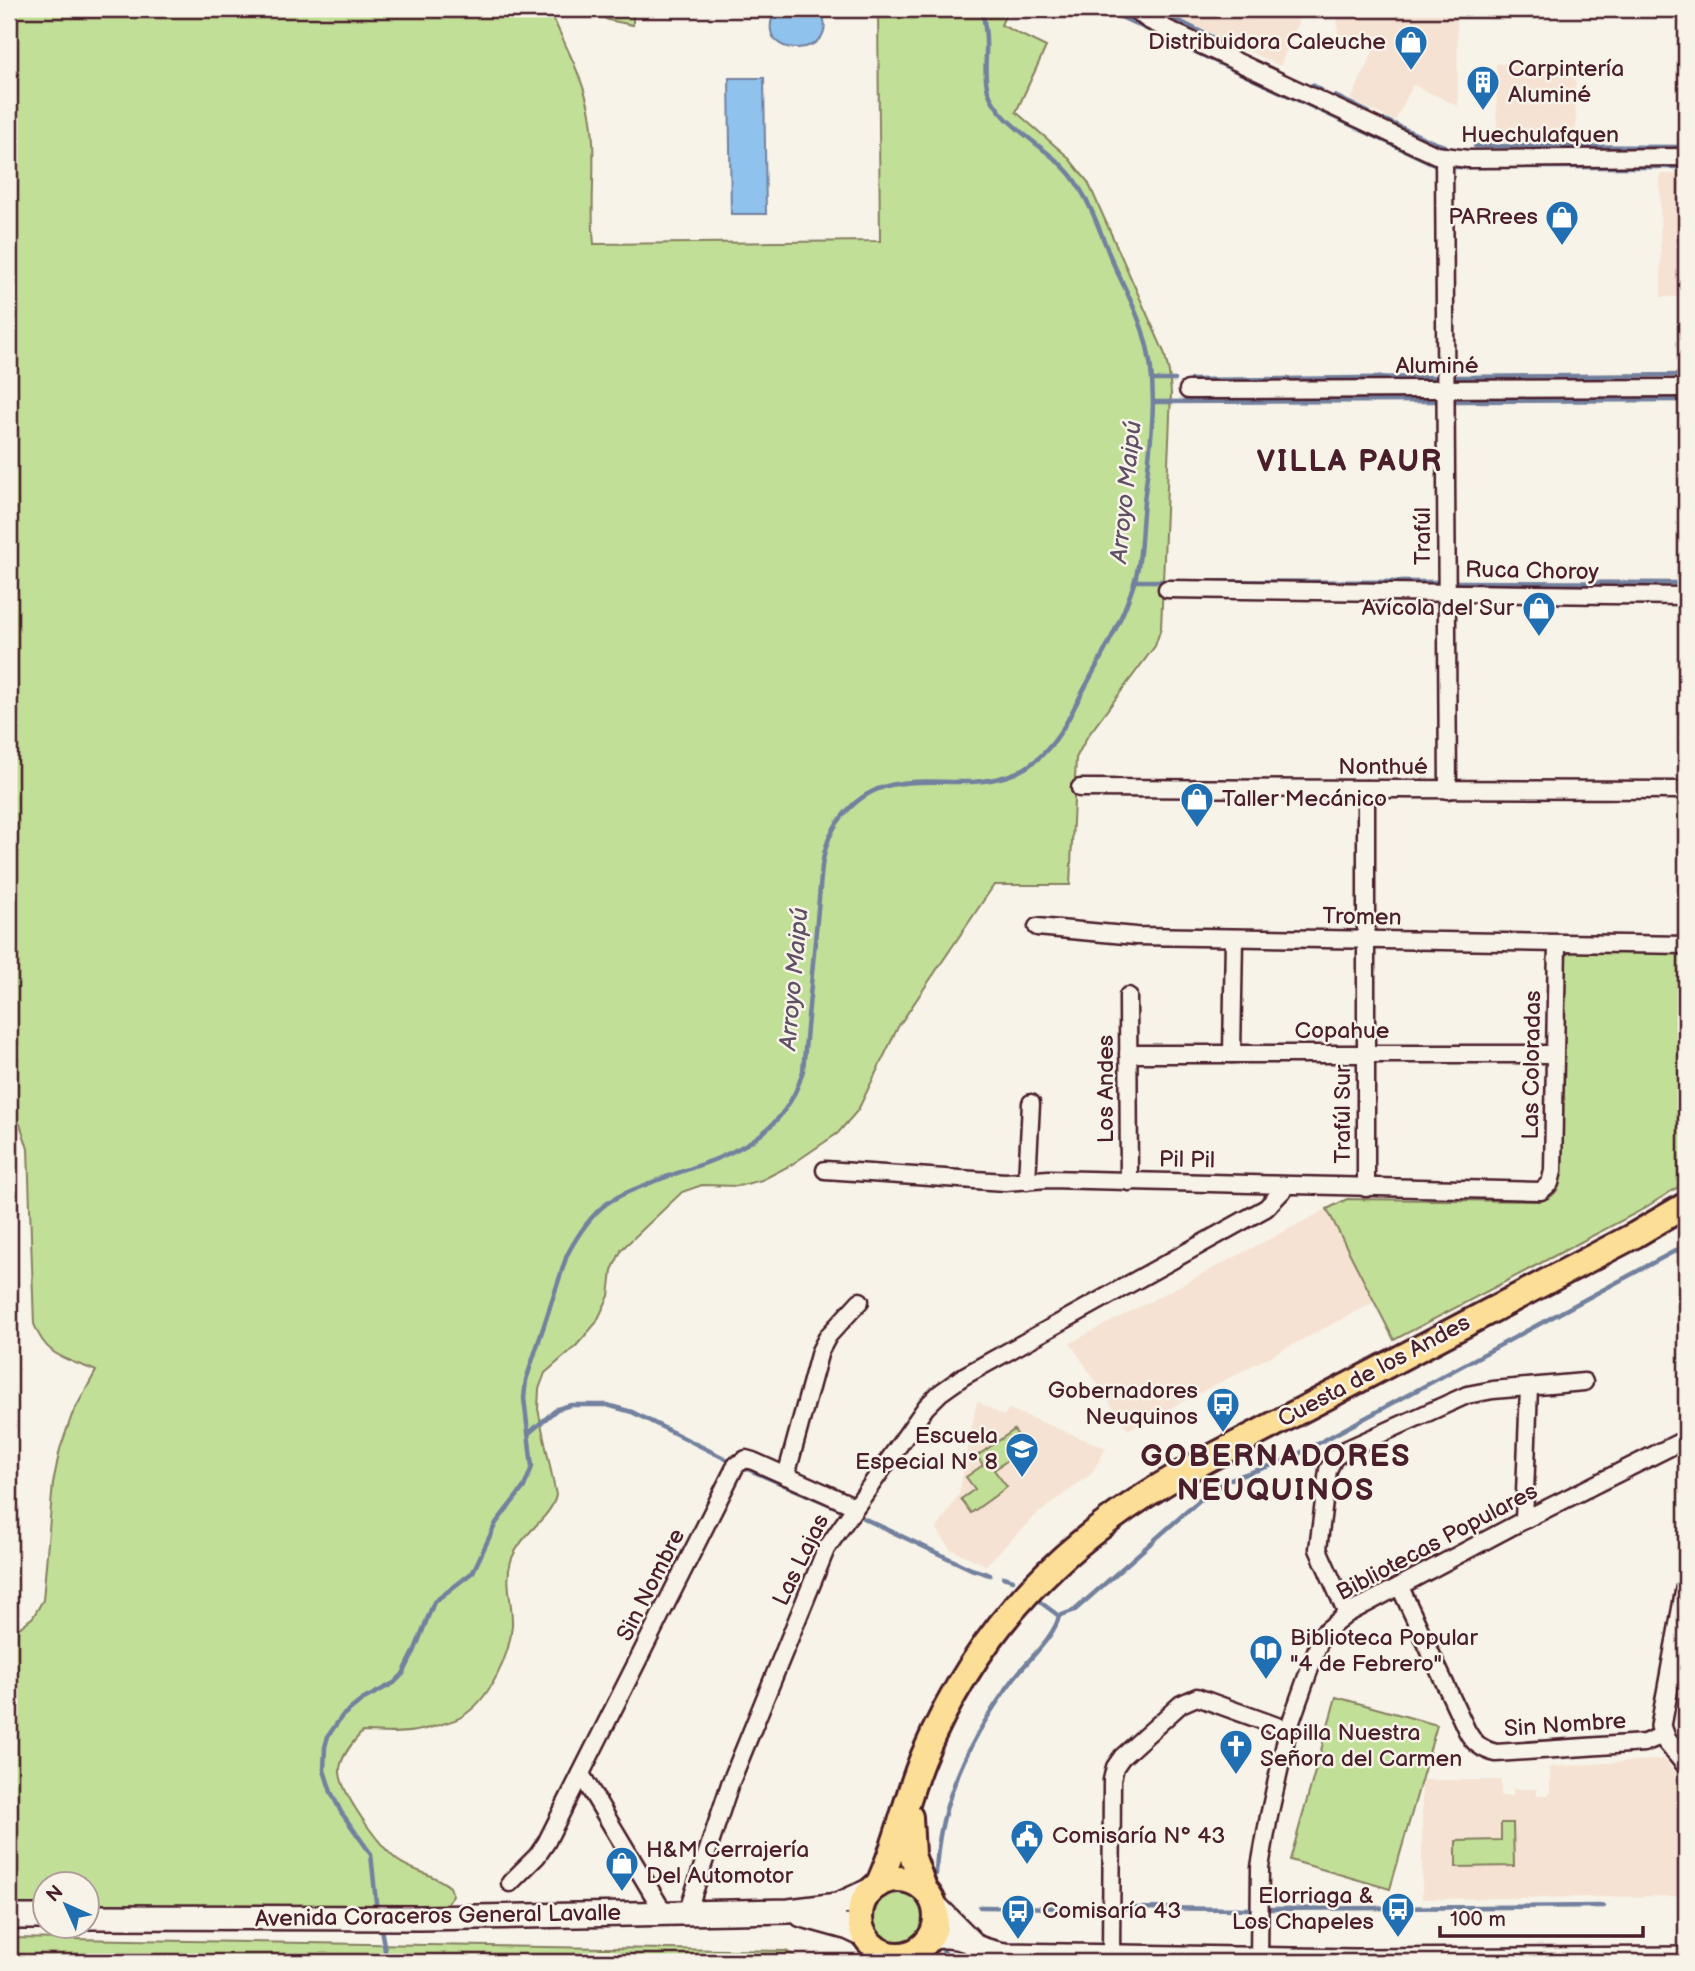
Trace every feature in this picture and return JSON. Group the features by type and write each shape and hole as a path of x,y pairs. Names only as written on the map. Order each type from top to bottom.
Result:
{"main road":[{"name":"Cuesta de los Andes","path":"874,1887 891,1855 924,1757 965,1674 990,1636 1040,1578 1073,1547 1109,1518 1217,1453 1641,1232 1686,1205"},
{"name":"Cuesta de los Andes","path":"911,1792 912,1856 929,1894"},
{"path":"909,1880 929,1894 937,1917 922,1949 908,1954 892,1954 871,1947 862,1928 860,1912 874,1887 885,1881 909,1880"},
{"name":"Avenida Coraceros General Lavalle","path":"102,1917 394,1918 789,1911 838,1905 874,1887"},
{"name":"Avenida Coraceros General Lavalle","path":"789,1911 843,1926 871,1947"},
{"path":"9,1917 32,1917"}],"street":[{"name":"Huechulafquen","path":"1135,9 1148,20 1423,150 1444,156 1468,159 1686,157"},
{"name":"Trafúl","path":"1444,156 1448,790"},
{"name":"Aluminé","path":"1188,390 1686,388"},
{"name":"Ruca Choroy","path":"1167,589 1686,596"},
{"name":"Nonthué","path":"1080,788 1686,790"},
{"name":"Trafúl Sur","path":"1366,789 1366,1188"},
{"name":"Tromen","path":"1037,927 1123,936 1686,945"},
{"path":"1232,1054 1234,938"},
{"name":"Las Coloradas","path":"1548,1186 1553,1175 1557,943"},
{"name":"Los Andes","path":"1128,996 1129,1182"},
{"name":"Copahue","path":"1128,1054 1555,1054"},
{"path":"1027,1181 1031,1103"},
{"name":"Pil Pil","path":"825,1170 1005,1182 1129,1182 1536,1192 1548,1186"},
{"name":"Las Lajas","path":"675,1913 821,1558 854,1506 920,1415 948,1387 1266,1208 1287,1186"},
{"path":"786,1476 820,1351 828,1336 860,1301"},
{"path":"1347,1614 1318,1549 1328,1470 1334,1458 1345,1450 1454,1399 1480,1392 1584,1382"},
{"path":"1524,1520 1528,1387"},
{"name":"Bibliotecas Populares","path":"1259,1960 1260,1867 1269,1816 1288,1730 1322,1634 1347,1614 1524,1520 1686,1439"},
{"name":"Sin Nombre","path":"510,1883 542,1850 736,1465 750,1460 854,1506"},
{"name":"Sin Nombre","path":"1400,1587 1466,1731 1472,1740 1484,1749 1496,1753 1644,1743 1663,1735"},
{"path":"1686,1589 1662,1720 1663,1735 1686,1764"},
{"path":"1111,1958 1112,1780 1118,1761 1181,1704 1197,1697 1288,1730"},
{"path":"581,1774 675,1913"},
{"path":"929,1894 974,1954"},
{"path":"922,1949 954,1938 974,1954 1111,1958 1355,1961 1686,1957"}],"shaded area":[{"path":"1165,9 1297,9 1298,24 1280,66"},
{"name":"Distribuidora Caleuche","path":"1337,9 1457,9 1458,106 1413,85 1395,121 1351,100 1377,43 1338,34"},
{"path":"1575,63 1576,143 1497,143 1496,64"},
{"path":"1660,174 1686,174 1686,297 1661,297"},
{"path":"1327,1209 1375,1302 1128,1430 1070,1343"},
{"name":"Escuela Especial N° 8","path":"977,1401 1003,1416 1009,1409 1106,1448 1091,1474 1036,1515 986,1565 950,1549 937,1529 959,1494"},
{"path":"1664,1759 1686,1786 1686,1894 1422,1899 1422,1780 1501,1780 1501,1796 1513,1796 1513,1789 1537,1789 1537,1795 1550,1795 1550,1767"}],"green space":[{"path":"9,9 549,9 576,67 588,104 593,139 594,244 880,241 878,9 1008,9 1001,25 1046,47 1016,112 1067,156 1088,182 1164,352 1169,372 1171,393 1161,628 1155,646 1087,737 1076,758 1070,885 994,885 898,1027 858,1110 838,1133 791,1165 762,1180 738,1186 702,1185 682,1192 622,1249 612,1270 609,1296 596,1323 576,1346 545,1373 539,1389 538,1409 556,1495 553,1504 522,1542 511,1561 508,1577 512,1625 507,1650 496,1677 480,1700 461,1717 414,1732 362,1732 351,1745 340,1769 341,1779 353,1804 381,1843 397,1860 450,1887 453,1895 445,1906 365,1908 102,1904 102,1870 32,1870 32,1904 9,1904 9,1630 19,1628 33,1617 43,1600 53,1483 60,1449 72,1415 96,1371 67,1360 51,1350 34,1324 28,1149 20,1124 9,1113"},
{"path":"591,9 633,9 633,25 608,20"},
{"path":"1575,950 1686,952 1686,1182 1638,1212 1394,1340 1327,1209 1347,1199 1541,1201 1554,1194 1560,1182 1564,958"},
{"path":"1014,1430 1026,1447 994,1470 1007,1487 971,1513 961,1499 975,1489 966,1477 983,1465 977,1456"},
{"path":"1336,1697 1437,1725 1390,1889 1290,1860"},
{"path":"1501,1823 1513,1823 1514,1866 1456,1867 1456,1841 1501,1840"},
{"path":"898,1888 914,1893 922,1901 927,1917 922,1933 914,1941 898,1946 882,1941 874,1933 869,1917 874,1901 882,1893"},
{"path":"9,1938 786,1951 803,1962 9,1962"}],"water":[{"path":"776,9 819,9 825,25 821,37 811,45 798,48 785,46 775,39 771,27"},
{"path":"729,78 764,78 766,214 731,214"}],"waterway":[{"name":"Arroyo Maipú","path":"377,1912 371,1854 341,1812 324,1770 328,1736 342,1716 362,1700 394,1683 403,1674 434,1602 473,1572 496,1523 524,1487 532,1467 524,1398 526,1380 567,1255 589,1221 612,1200 636,1188 725,1155 764,1132 780,1116 793,1096 803,1071 822,866 827,844 836,824 864,797 882,787 902,783 986,781 1018,772 1037,759 1046,751 1066,722 1114,633 1134,583 1140,553 1153,395 1152,374 1143,332 1081,190 1054,158 1004,116 988,91 985,73 986,33 982,9"},
{"path":"1104,9 1436,165"},
{"path":"1155,9 1238,50"},
{"path":"1312,85 1321,90"},
{"path":"1335,96 1368,112"},
{"path":"1385,120 1444,146"},
{"path":"1475,146 1686,147"},
{"path":"1453,167 1686,167"},
{"path":"1456,377 1686,375"},
{"path":"1191,380 1435,377"},
{"path":"1152,380 1175,380"},
{"path":"1455,401 1686,400"},
{"path":"1153,402 1435,401"},
{"path":"1135,581 1439,582"},
{"path":"1455,582 1686,583"},
{"path":"1231,1479 1302,1452 1686,1245"},
{"path":"529,1433 557,1409 571,1405 607,1405 632,1412 730,1461"},
{"path":"745,1468 840,1509"},
{"path":"1059,1616 1075,1610 1202,1498 1223,1483"},
{"path":"863,1518 971,1569 990,1575"},
{"path":"1003,1577 1013,1580"},
{"path":"1036,1599 1059,1616"},
{"path":"936,1874 943,1820 960,1770 999,1699 1052,1632 1059,1616"},
{"path":"1268,1909 1604,1906"},
{"path":"980,1907 1082,1908"},
{"path":"1086,1908 1105,1908"},
{"path":"1119,1908 1251,1909"},
{"name":"Arroyo Maipú","path":"380,1924 385,1950 384,1962"},
{"path":"942,1949 952,1962"}],"place":[{"name":"Distribuidora Caleuche","path":"1411,72"},
{"name":"Carpintería Aluminé","path":"1483,112"},
{"name":"PARrees","path":"1562,247"},
{"name":"Avícola del Sur","path":"1539,638"},
{"name":"Taller Mecánico","path":"1197,829"},
{"name":"Gobernadores Neuquinos","path":"1223,1434"},
{"name":"Escuela Especial N° 8","path":"1022,1479"},
{"name":"Biblioteca Popular \"4 de Febrero\"","path":"1266,1681"},
{"name":"Capilla Nuestra Señora del Carmen","path":"1236,1776"},
{"name":"Comisaría N° 43","path":"1027,1866"},
{"name":"H&M Cerrajería Del Automotor","path":"622,1893"},
{"name":"Elorriaga & Los Chapeles","path":"1398,1939"},
{"name":"Comisaría 43","path":"1018,1941"}],"district":[{"name":"VILLA PAUR","path":"1350,462"},
{"name":"GOBERNADORES NEUQUINOS","path":"1276,1474"}]}
